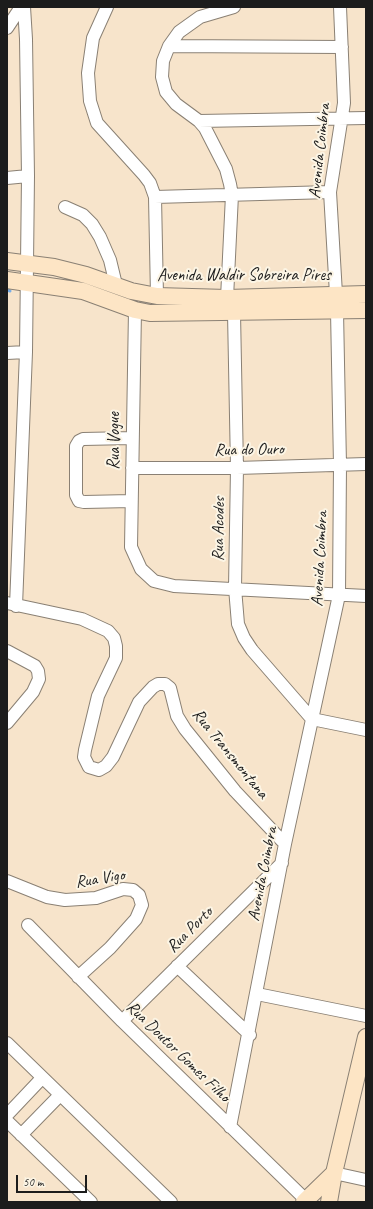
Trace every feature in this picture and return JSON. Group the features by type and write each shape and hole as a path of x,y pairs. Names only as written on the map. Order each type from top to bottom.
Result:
{"street":[{"path":"7,28 22,7"},
{"path":"11,605 26,352 28,176 26,39 22,7"},
{"path":"107,7 93,38 88,73 90,101 97,123 144,175 150,183 155,197 157,296"},
{"path":"227,298 232,195 226,169 210,136 200,122 176,104 166,92 162,77 163,61 169,46 179,32 200,17 234,7"},
{"name":"Avenida Coimbra","path":"230,1127 250,1035 285,844 339,595 340,465 337,311 330,192 342,118 342,47 340,7"},
{"path":"169,46 342,47"},
{"path":"200,122 366,118"},
{"path":"7,178 28,176"},
{"path":"155,197 330,192"},
{"path":"65,207 83,215 92,224 100,237 110,260 116,285"},
{"name":"Avenida Waldir Sobreira Pires","path":"7,261 26,262 54,267 116,285 131,291 157,296 227,298 366,294"},
{"name":"Avenida Waldir Sobreira Pires","path":"7,280 83,291 135,310 167,314 366,310"},
{"name":"Rua Vogue","path":"135,310 131,501 132,554 141,569 154,581 174,586 235,588"},
{"name":"Rua Acodes","path":"234,313 238,468 235,588 238,624 244,638 267,668 312,719"},
{"path":"7,353 26,352"},
{"path":"131,501 80,502 76,497 76,446 79,441 83,439 132,438"},
{"name":"Rua do Ouro","path":"132,468 238,468 366,464"},
{"path":"235,588 366,596"},
{"name":"Rua Transmontana","path":"11,605 82,619 108,631 114,638 116,658 98,696 85,750 84,757 89,767 99,770 106,766 113,758 139,702 153,687 158,684 165,684 170,688 178,716 185,729 235,791 285,844"},
{"path":"7,651 35,666 38,671 39,679 33,692 7,723"},
{"path":"312,719 366,730"},
{"name":"Rua Porto","path":"122,1021 282,863"},
{"name":"Rua Vigo","path":"7,881 47,897 65,900 96,898 122,889 133,890 139,895 142,905 136,919 110,948 78,977"},
{"name":"Rua Doutor Gomes Filho","path":"28,925 122,1021 305,1201"},
{"path":"177,966 250,1035"},
{"path":"257,994 366,1016"},
{"path":"329,1202 334,1173 366,1037"},
{"path":"7,1042 42,1078 171,1202"},
{"path":"7,1115 42,1078"},
{"path":"22,1135 60,1095"},
{"path":"7,1121 91,1202"},
{"path":"334,1173 366,1180"},
{"path":"305,1201 334,1173"}]}
